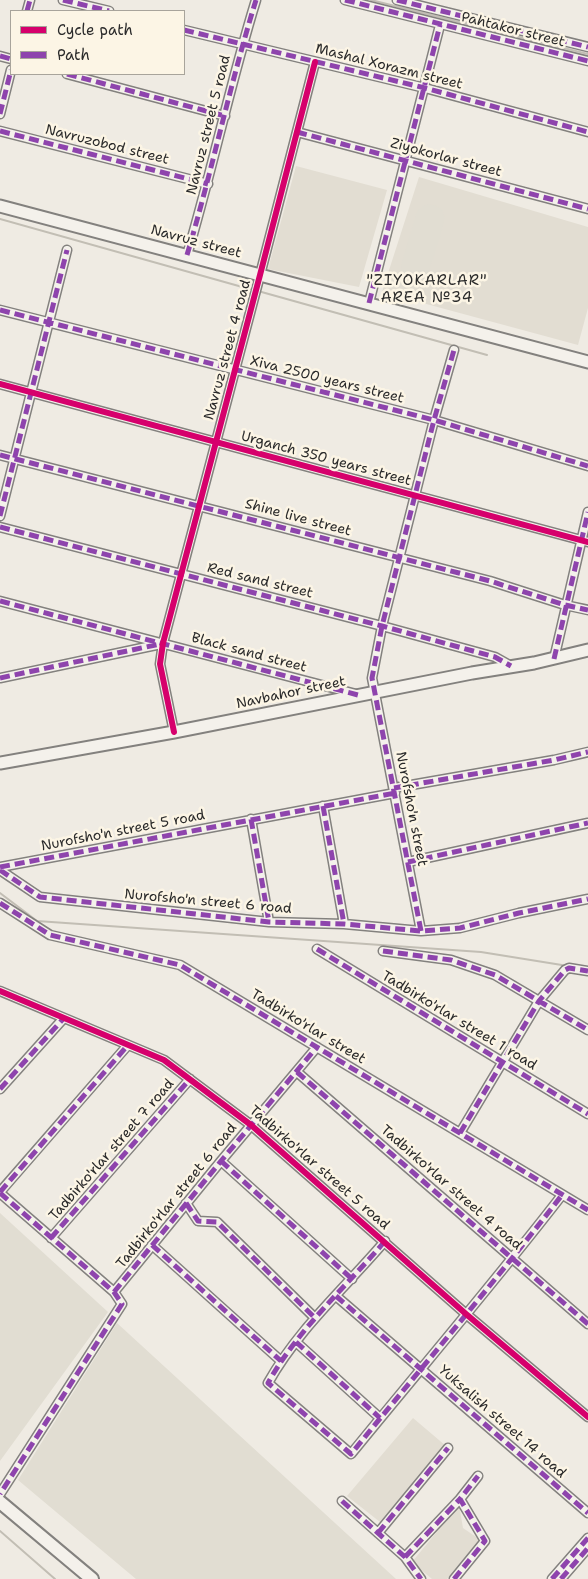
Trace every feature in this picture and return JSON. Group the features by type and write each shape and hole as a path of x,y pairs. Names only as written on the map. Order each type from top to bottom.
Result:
{"main road":[{"path":"0,1502 92,1579"}],"street":[{"path":"63,0 105,10"},
{"name":"Navruz street 5 road","path":"187,255 208,184 242,44 256,0"},
{"name":"Pahtakor street","path":"345,0 588,62"},
{"name":"Pahtakor street","path":"397,0 588,47"},
{"path":"369,304 440,25"},
{"name":"Mashal Xorazm street","path":"185,30 425,88 588,132"},
{"name":"Navruz street 4 road","path":"174,732 160,664 163,643 315,62"},
{"path":"0,114 10,74"},
{"path":"71,75 225,116"},
{"name":"Navruzobod street","path":"0,131 208,184"},
{"name":"Ziyokorlar street","path":"297,132 588,209"},
{"name":"Navruz street","path":"0,206 588,362"},
{"path":"0,516 67,250"},
{"name":"Xiva 2500 years street","path":"0,310 434,420 588,466"},
{"name":"Nurofsho'n street","path":"422,931 372,678 382,626 434,420 454,350"},
{"name":"Urganch 350 years street","path":"0,384 584,541"},
{"name":"Shine live street","path":"0,455 490,581 565,605 588,610"},
{"path":"554,659 565,605 584,541 588,512"},
{"name":"Red sand street","path":"0,527 382,626 495,657 511,666"},
{"name":"Black sand street","path":"0,601 358,694"},
{"name":"Black sand street","path":"0,678 163,643"},
{"name":"Navbahor street","path":"0,764 174,732 358,694 554,659 588,650"},
{"name":"Nurofsho'n street 5 road","path":"0,869 588,752"},
{"path":"323,806 344,924"},
{"path":"251,819 269,922"},
{"path":"408,862 588,824"},
{"name":"Nurofsho'n street 6 road","path":"0,869 40,897 269,922 344,924 422,931 460,928 519,913 588,899"},
{"name":"Tadbirko'rlar street","path":"0,903 50,935 180,966 588,1210"},
{"name":"Tadbirko'rlar street 1 road","path":"317,949 588,1114"},
{"path":"383,951 451,960 495,975 588,1030"},
{"path":"460,1133 539,1001 565,970 569,968 588,971"},
{"name":"Tadbirko'rlar street 5 road","path":"0,991 62,1019 164,1060 251,1125 466,1314 587,1414"},
{"path":"0,1089 62,1019"},
{"path":"0,1494 122,1304 114,1292 0,1193 128,1045"},
{"name":"Tadbirko'rlar street 6 road","path":"114,1292 317,1047"},
{"name":"Tadbirko'rlar street 4 road","path":"297,1072 588,1324"},
{"name":"Tadbirko'rlar street 7 road","path":"52,1238 190,1079"},
{"path":"221,1161 352,1279"},
{"name":"Yuksalish street 14 road","path":"280,1361 268,1383 350,1454 513,1259 562,1195"},
{"path":"186,1203 198,1222 217,1222 314,1318"},
{"path":"152,1245 280,1361 314,1318 385,1241"},
{"name":"Yuksalish street 14 road","path":"336,1296 588,1513"},
{"path":"296,1342 380,1418"},
{"path":"378,1533 448,1448"},
{"path":"405,1558 460,1499 478,1476"},
{"path":"454,1579 486,1541 460,1499"},
{"path":"342,1501 405,1558 422,1579"},
{"path":"552,1579 588,1538"},
{"path":"561,1579 588,1548"}],"shaded area":[{"path":"296,166 387,190 359,287 268,269"},
{"path":"419,177 588,227 588,308 578,345 382,292"},
{"path":"429,204 437,206 442,210 444,215 443,226 428,274 416,280 408,278 402,271 401,266 417,211"},
{"path":"0,1213 108,1312 0,1461"},
{"path":"117,1323 396,1579 136,1579 18,1480"},
{"path":"413,1418 446,1446 380,1522 347,1496"},
{"path":"459,1505 463,1528 482,1541 447,1579 432,1579 412,1562"}],"waterway":[{"path":"371,0 588,54"},
{"path":"0,219 253,290"},
{"path":"258,291 487,355"},
{"path":"0,893 37,921 481,952 568,966"},
{"path":"0,1531 55,1579"}],"marked path":[{"path":"27,10 30,0"},
{"path":"63,0 105,10"},
{"path":"187,255 256,0"},
{"path":"345,0 588,61"},
{"path":"397,0 588,47"},
{"path":"369,303 440,25"},
{"path":"185,30 425,88 588,132"},
{"path":"0,56 10,59"},
{"path":"0,114 10,74"},
{"path":"71,75 225,116"},
{"path":"0,131 208,184"},
{"path":"297,132 588,209"},
{"path":"0,516 67,250"},
{"path":"0,310 434,420 588,466"},
{"path":"421,931 372,678 382,626 434,420 454,350"},
{"path":"0,455 490,581 565,605 588,610"},
{"path":"554,659 588,512"},
{"path":"0,527 382,626 495,657 511,666"},
{"path":"0,601 358,695"},
{"path":"0,678 160,644"},
{"path":"394,788 554,760 588,752"},
{"path":"0,867 395,793"},
{"path":"323,806 344,924"},
{"path":"251,819 269,922"},
{"path":"408,862 588,823"},
{"path":"0,870 40,897 269,922 344,924 421,931 460,928 519,913 588,899"},
{"path":"0,903 50,935 180,965 588,1210"},
{"path":"317,949 588,1114"},
{"path":"383,951 451,960 495,975 588,1030"},
{"path":"460,1133 539,1001 565,970 569,968 588,971"},
{"path":"0,1089 63,1019"},
{"path":"0,1192 128,1045"},
{"path":"114,1292 317,1047"},
{"path":"297,1072 588,1324"},
{"path":"51,1238 190,1079"},
{"path":"221,1161 352,1279"},
{"path":"0,1193 114,1292 122,1304 0,1494"},
{"path":"385,1241 293,1345 268,1383 351,1454 562,1195"},
{"path":"186,1203 198,1221 217,1222 314,1317"},
{"path":"152,1245 281,1361"},
{"path":"336,1296 588,1513"},
{"path":"296,1342 380,1418"},
{"path":"378,1533 448,1448"},
{"path":"454,1579 485,1541 460,1499 478,1476"},
{"path":"405,1557 460,1499"},
{"path":"342,1501 405,1557 421,1579"},
{"path":"552,1579 588,1538"},
{"path":"561,1579 588,1548"}],"cycle path":[{"path":"174,732 160,664 163,643 315,62"},
{"path":"0,384 588,542"},
{"path":"0,991 164,1060 251,1125 466,1314 588,1417"}],"district":[{"name":"\"ZIYOKARLAR\" AREA №34","path":"427,290"}]}
